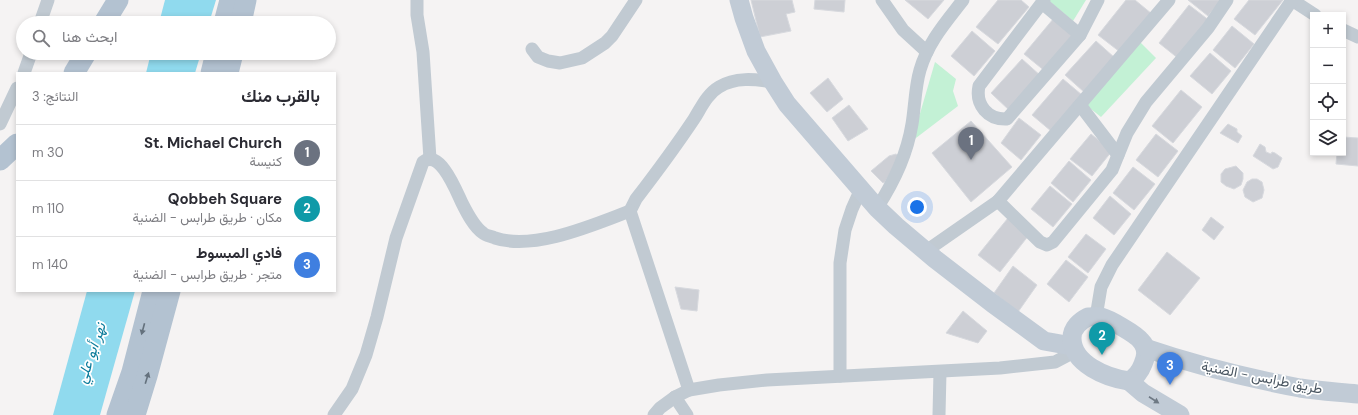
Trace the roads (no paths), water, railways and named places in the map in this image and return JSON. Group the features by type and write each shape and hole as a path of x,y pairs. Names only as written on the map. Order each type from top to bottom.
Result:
{"main road":[{"path":"108,16 118,0"},
{"path":"226,16 230,0"},
{"path":"242,16 246,0"},
{"path":"739,0 756,50 787,104 877,208 926,251 992,303 1044,341 1073,349"},
{"path":"75,72 82,60"},
{"path":"211,72 214,60"},
{"path":"228,72 231,60"},
{"path":"0,160 16,145"},
{"path":"117,415 132,372 153,292"},
{"path":"135,415 148,376 170,292"},
{"path":"1129,381 1140,372 1146,354 1142,341 1130,332 1107,320 1096,317 1088,317 1078,324 1072,335 1073,349 1079,358 1096,370 1109,376 1129,381 1143,393 1180,415"},
{"name":"طريق طرابس - الضنية","path":"1145,348 1240,375 1301,388 1358,394"}],"street":[{"path":"42,16 48,0"},
{"path":"417,0 417,15 423,52 430,159"},
{"path":"532,49 538,57 554,62 560,63 582,58 605,43 612,36 636,0"},
{"path":"882,0 903,30 927,52"},
{"path":"877,208 893,182 903,160 912,124 916,87 920,70 927,52 934,37 964,0"},
{"path":"1080,35 1043,2 979,86 978,93 981,108 986,114 1000,120 1007,119 1080,35 1098,0"},
{"path":"926,251 998,201 1169,0"},
{"path":"998,201 1035,237 1046,244 1053,242 1112,170 1127,134 1146,102 1208,28 1227,0"},
{"path":"1096,317 1101,286 1112,265 1292,0 1310,12"},
{"path":"1346,31 1358,37"},
{"path":"24,72 28,60"},
{"path":"334,415 352,389 366,355 377,317 396,238 423,162 430,159 435,160 445,171 463,205 484,234 503,240 530,241 556,236 630,211 636,199 709,96 718,87 732,82 746,80 773,82"},
{"path":"0,124 16,90"},
{"path":"1080,105 1118,155"},
{"path":"840,376 840,263 845,230 861,189"},
{"path":"630,211 689,390"},
{"path":"654,415 660,408 675,397 689,390 767,380 940,372 1045,364 1055,362 1073,349"},
{"path":"939,415 940,372"},
{"path":"675,397 687,415"}],"water":[{"path":"165,0 216,0 211,16 161,16"},
{"path":"149,60 199,60 195,72 146,72"},
{"name":"نهر أبو علي","path":"87,292 135,292 100,415 53,415"}],"place":[{"name":"St. Michael Church","path":"971,160"},
{"name":"Qobbeh Square","path":"1102,355"},
{"name":"فادي المبسوط","path":"1170,385"}]}
